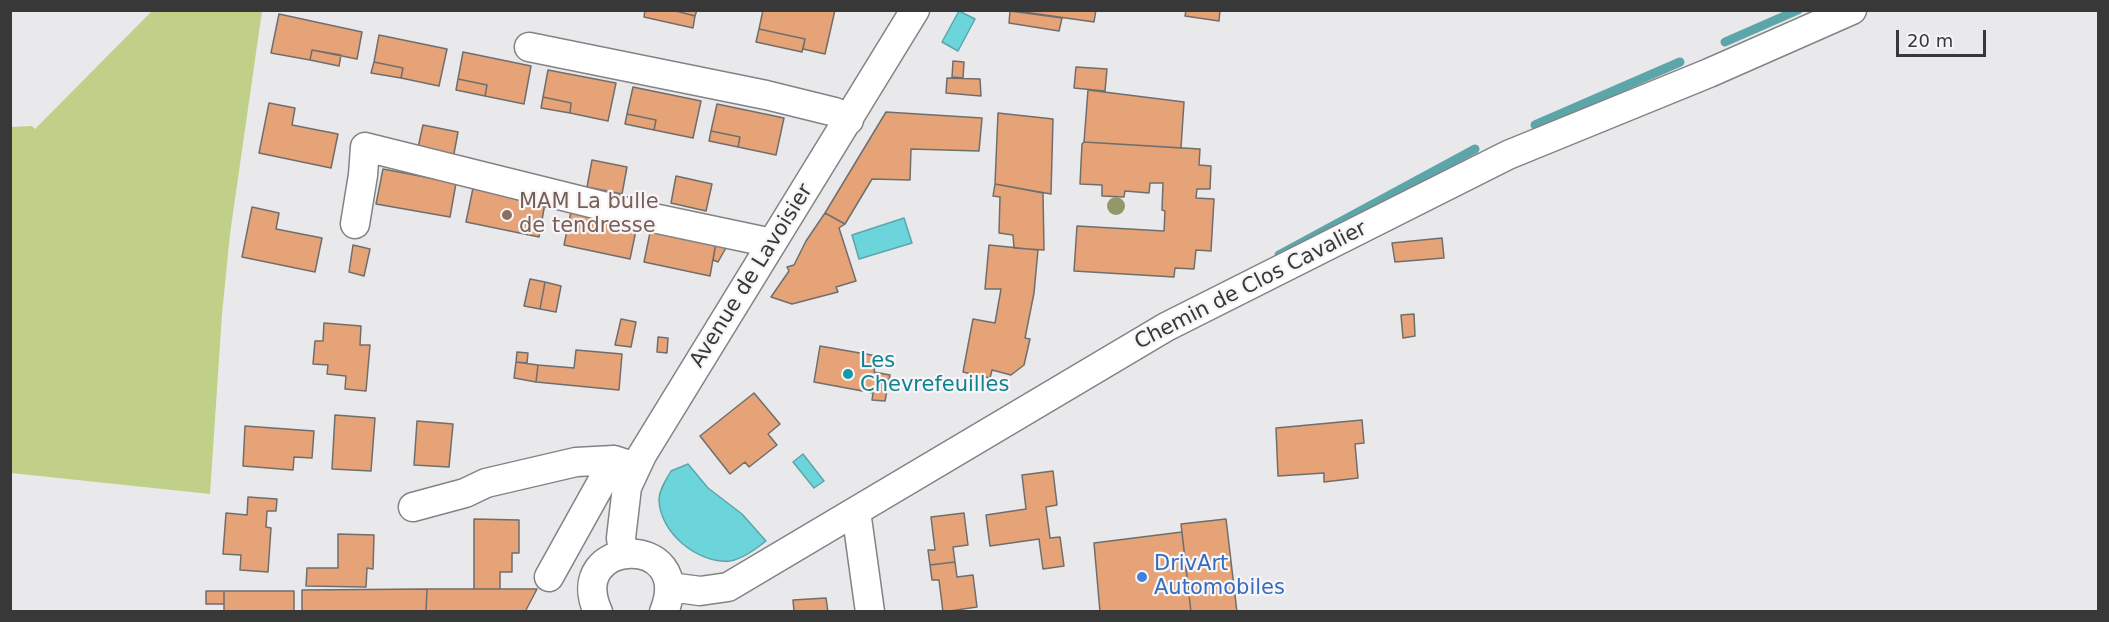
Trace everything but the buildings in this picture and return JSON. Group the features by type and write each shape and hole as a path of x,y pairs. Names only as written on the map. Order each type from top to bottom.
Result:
{"street":[{"name":"Avenue de Lavoisier","path":"623,553 621,538 627,487 625,464 772,243 915,10"},
{"name":"Chemin de Clos Cavalier","path":"667,599 728,587 1166,327 1508,155 1631,106 1852,10"},
{"path":"529,47 766,95 835,112 849,120"},
{"path":"355,224 365,147 639,215 772,243"},
{"path":"413,507 465,493 486,483 576,462 625,464"},
{"path":"549,577 625,464"},
{"path":"856,511 870,612"},
{"path":"598,612 593,601 592,589 595,576 606,562 623,553 636,553 649,557 659,564 667,575 667,599"}],"green space":[{"path":"152,11 262,11 230,234 222,314 210,494 11,473 11,127 32,126 35,129"}],"water":[{"path":"959,11 975,19 958,51 942,42"},
{"path":"904,218 912,243 859,259 852,235"},
{"path":"803,454 824,481 814,488 793,462"},
{"path":"688,464 708,488 742,514 766,541 735,560 718,561 694,552 673,535 661,512 659,496 671,471"}],"waterway":[{"path":"1725,42 1798,10"},
{"path":"1535,125 1680,62"},
{"path":"1279,255 1475,149"}],"place":[{"name":"MAM La bulle de tendresse","path":"507,215"},
{"name":"Les Chevrefeuilles","path":"848,374"},
{"name":"DrivArt Automobiles","path":"1142,577"}]}
